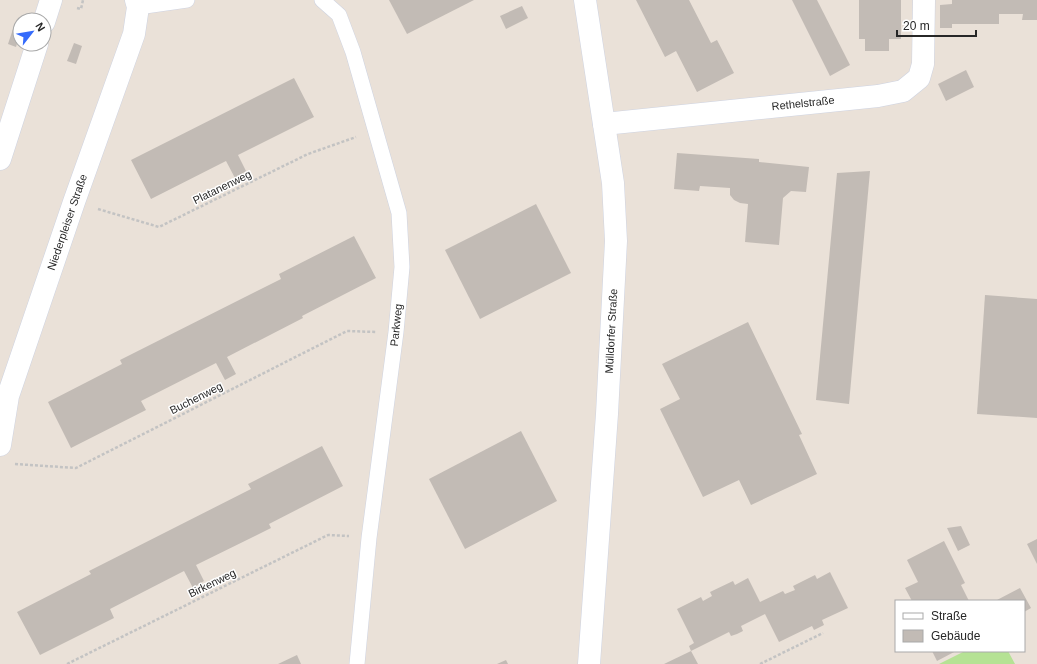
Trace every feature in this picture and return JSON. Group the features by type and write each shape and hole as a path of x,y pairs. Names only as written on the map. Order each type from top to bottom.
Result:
{"street":[{"path":"47,12 51,0"},
{"name":"Mülldorfer Straße","path":"585,0 613,183 616,242 607,422 589,664"},
{"name":"Rethelstraße","path":"604,124 870,96 903,90 919,78 923,64 924,0"},
{"name":"Niederpleiser Straße","path":"4,454 8,396 74,202 134,34 137,4"},
{"path":"0,159 34,52"}],"lane":[{"path":"137,4 187,0"},
{"name":"Parkweg","path":"322,0 339,15 353,52 399,213 402,266 396,332 369,538 357,664"}],"path":[{"path":"77,8 81,9 84,0"},
{"name":"Platanenweg","path":"74,202 159,227 308,154 376,131"},
{"name":"Buchenweg","path":"4,454 76,468 347,331 396,332"},
{"name":"Birkenweg","path":"67,664 328,535 369,538"},
{"path":"760,664 823,633"}],"green space":[{"path":"963,652 1009,652 1015,664 939,664"}],"building":[{"path":"389,0 474,0 407,34"},
{"path":"636,0 689,0 711,43 717,40 734,73 697,92 676,51 665,57"},
{"path":"792,0 817,0 850,65 830,76"},
{"path":"859,0 901,0 901,39 889,39 889,51 865,51 865,39 859,39"},
{"path":"952,0 1037,0 1037,20 1022,20 1023,14 999,14 999,24 952,24 952,28 940,28 940,5 952,4"},
{"path":"522,6 528,18 506,29 500,16"},
{"path":"12,32 12,46 8,44"},
{"path":"74,43 82,46 76,64 67,61"},
{"path":"966,70 974,87 946,101 938,84"},
{"path":"294,78 314,117 238,155 246,171 235,178 226,161 151,199 131,160"},
{"path":"677,153 759,159 759,162 809,167 806,192 791,191 783,198 779,245 745,242 748,204 740,203 734,200 730,195 730,188 700,186 699,191 674,189"},
{"path":"870,171 849,404 816,400 837,173"},
{"path":"536,204 571,273 480,319 445,250"},
{"path":"354,236 376,278 227,357 236,374 225,380 216,363 141,401 146,410 71,448 48,402 122,364 120,360 281,279 279,274"},
{"path":"985,295 1037,299 1037,418 977,414"},
{"path":"748,322 802,434 799,435 817,474 751,505 739,480 703,497 660,409 680,399 662,364"},
{"path":"521,431 557,501 465,549 429,479"},
{"path":"322,446 343,486 269,524 271,528 196,565 204,581 193,588 184,571 110,609 114,618 40,655 17,612 91,574 89,571 251,489 248,484"},
{"path":"961,526 970,545 958,551 947,528"},
{"path":"1037,539 1037,564 1027,544"},
{"path":"944,541 965,583 961,585 968,600 911,600 905,588 918,582 907,560"},
{"path":"830,572 848,608 822,620 824,625 814,630 812,626 779,642 765,614 741,626 743,631 737,634 731,636 729,632 691,651 689,646 694,643 677,609 701,597 703,601 712,596 710,592 733,581 735,585 748,578 760,602 783,591 785,594 795,590 793,586 815,575 817,579"},
{"path":"1020,588 1031,608 1025,611 1025,600 997,600"},
{"path":"691,651 698,664 664,664"},
{"path":"932,652 954,652 937,661"},
{"path":"297,655 301,664 278,664"},
{"path":"506,660 508,664 497,664"}]}
